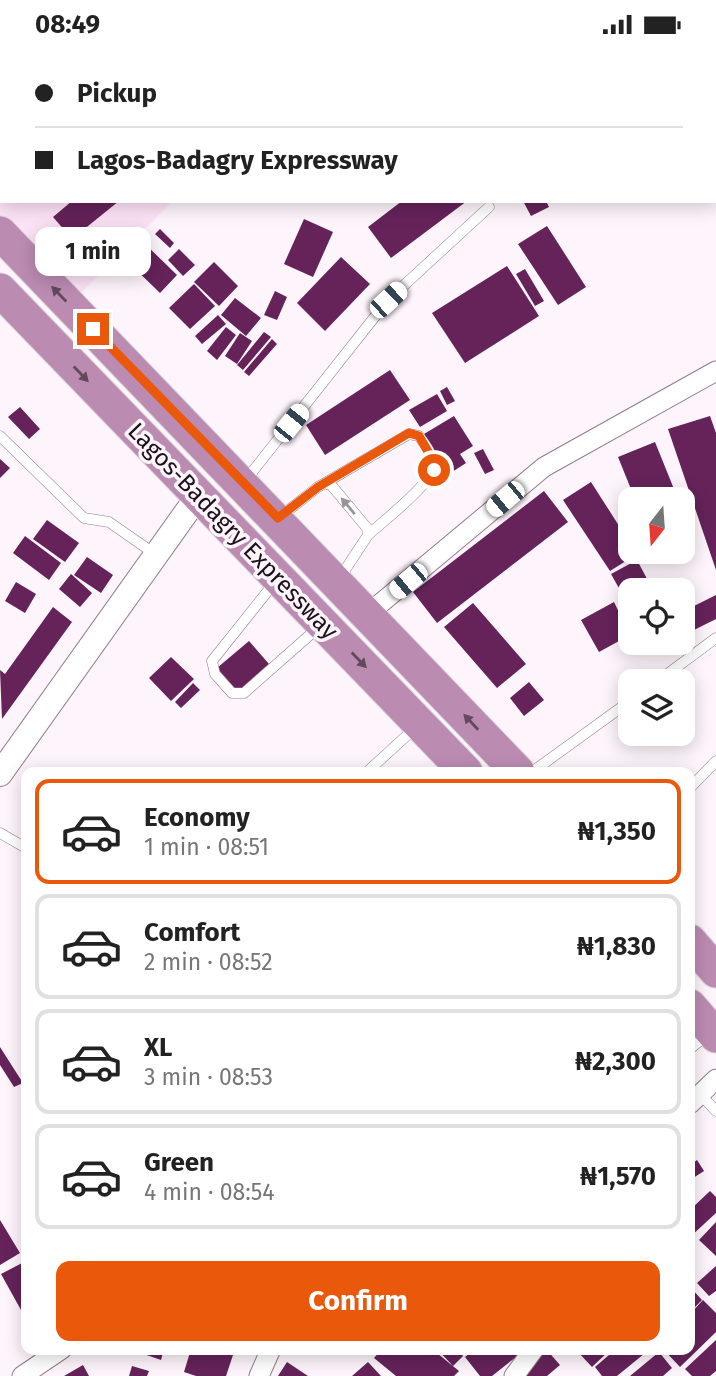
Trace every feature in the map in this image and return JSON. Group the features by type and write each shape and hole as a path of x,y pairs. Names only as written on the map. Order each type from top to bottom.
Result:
{"highway":[{"name":"Lagos-Badagry Expressway","path":"0,233 278,518 513,767"},
{"name":"Lagos-Badagry Expressway","path":"6,300 461,767"},
{"path":"695,948 716,971"},
{"path":"695,1016 706,1039"}],"street":[{"path":"369,613 544,467 716,371"},
{"path":"0,774 198,496"},
{"path":"695,1099 716,1079"},
{"path":"22,1376 53,1355"},
{"path":"259,1376 268,1355"},
{"path":"514,1376 530,1355"}],"lane":[{"path":"243,484 388,300 489,207"},
{"path":"278,518 325,483 409,433 419,436 433,460 434,470 427,481 369,535 337,583"},
{"path":"0,436 85,518 109,522 156,555"},
{"path":"325,483 332,487 367,528 369,535"},
{"path":"277,579 212,661 215,674 232,693 244,693 323,624"},
{"path":"674,669 716,638"},
{"path":"539,767 618,710"},
{"path":"373,767 421,723"},
{"path":"695,782 716,761"},
{"path":"0,833 21,845"},
{"path":"695,1099 716,1111"}],"shaded area":[{"path":"0,203 171,203 81,293 0,225"}],"building":[{"path":"70,203 117,203 72,239 53,217"},
{"path":"399,203 464,203 391,258 368,227"},
{"path":"524,203 547,203 549,207 531,216"},
{"path":"304,219 333,232 313,277 284,264"},
{"path":"547,226 586,287 558,305 518,244"},
{"path":"160,229 174,243 170,248 155,234"},
{"path":"142,241 177,275 160,293 125,259"},
{"path":"179,249 195,265 183,276 168,260"},
{"path":"341,257 370,284 325,331 297,303"},
{"path":"214,262 238,286 219,306 194,282"},
{"path":"507,266 539,316 465,363 432,313"},
{"path":"525,269 544,301 535,306 516,274"},
{"path":"194,284 215,306 190,329 169,308"},
{"path":"275,291 287,297 277,320 264,315"},
{"path":"235,298 261,318 246,336 221,315"},
{"path":"218,315 226,324 202,344 195,336"},
{"path":"226,327 236,335 217,360 207,351"},
{"path":"264,332 271,337 243,370 237,365"},
{"path":"240,333 252,341 237,364 225,356"},
{"path":"272,339 277,344 249,376 244,372"},
{"path":"390,370 410,400 325,455 306,425"},
{"path":"447,387 455,401 447,405 440,391"},
{"path":"437,394 447,411 420,427 409,410"},
{"path":"20,407 40,429 29,439 8,417"},
{"path":"454,416 473,446 460,454 466,463 449,474 424,434"},
{"path":"710,416 716,433 716,570 695,508 695,487 688,487 668,429"},
{"path":"655,442 673,487 630,487 618,457"},
{"path":"483,449 494,470 485,474 474,453"},
{"path":"0,459 10,468 0,478"},
{"path":"591,482 618,524 618,564 621,564 610,571 563,500"},
{"path":"544,491 568,522 437,623 413,592"},
{"path":"47,520 79,543 65,562 33,539"},
{"path":"25,536 61,563 49,580 13,553"},
{"path":"87,557 113,575 101,593 74,575"},
{"path":"630,564 639,564 647,578 618,578 618,587 611,574"},
{"path":"71,574 92,593 80,607 59,589"},
{"path":"16,582 36,594 25,613 5,601"},
{"path":"716,595 716,619 695,630 695,606"},
{"path":"614,602 618,610 618,642 599,652 581,620"},
{"path":"473,603 526,664 497,688 444,627"},
{"path":"53,607 72,622 2,719 0,670 5,674"},
{"path":"249,641 269,664 238,692 217,668"},
{"path":"171,657 194,679 171,701 149,678"},
{"path":"529,682 544,700 524,716 510,698"},
{"path":"193,683 200,690 181,708 175,702"},
{"path":"0,1047 21,1084 14,1087 0,1065"},
{"path":"697,1160 704,1171 695,1177"},
{"path":"710,1191 716,1197 716,1213 695,1232 695,1205"},
{"path":"0,1220 20,1253 0,1265"},
{"path":"716,1222 716,1256 699,1240"},
{"path":"21,1264 21,1310 1,1274"},
{"path":"716,1266 716,1291 709,1296 697,1283"},
{"path":"695,1292 702,1300 695,1307"},
{"path":"703,1300 716,1313 716,1332 695,1352 695,1320 695,1309"},
{"path":"716,1340 716,1371 710,1376 692,1376 685,1369"},
{"path":"147,1355 162,1355 161,1360"},
{"path":"189,1355 233,1355 226,1376 196,1376 184,1372"},
{"path":"377,1355 439,1355 459,1371 454,1376 396,1376 374,1358"},
{"path":"443,1355 462,1355 453,1366"},
{"path":"518,1355 492,1376 480,1376 465,1357"},
{"path":"540,1355 551,1355 560,1365 547,1376 519,1376"},
{"path":"581,1355 605,1355 592,1367"},
{"path":"609,1355 643,1355 617,1376 602,1376 595,1367"},
{"path":"655,1355 661,1355 672,1368 663,1376 630,1376"},
{"path":"669,1355 692,1355 680,1367"},
{"path":"287,1362 308,1376 278,1376"},
{"path":"368,1362 381,1376 352,1376"},
{"path":"83,1365 89,1376 64,1376"},
{"path":"132,1366 149,1371 147,1376 129,1376"}],"route":[{"path":"93,329 278,518 318,487 409,433 419,436 424,443 433,460 434,470"}]}
